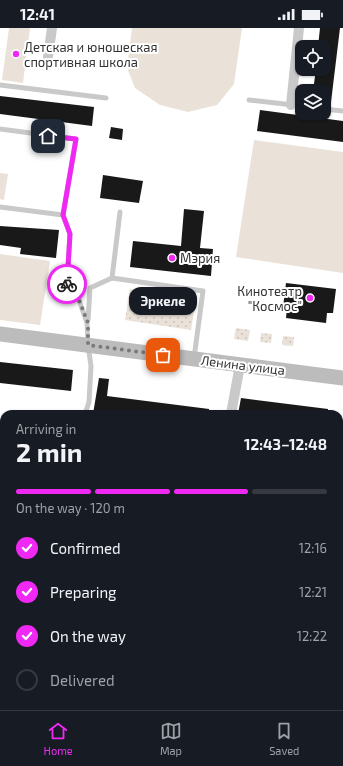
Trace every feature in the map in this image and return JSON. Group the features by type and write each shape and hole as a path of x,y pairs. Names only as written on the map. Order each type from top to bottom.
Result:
{"main road":[{"name":"Ленина улица","path":"0,334 343,378"}],"street":[{"path":"47,64 52,28"},
{"path":"291,105 299,28"},
{"path":"233,410 240,365"}],"lane":[{"path":"0,85 106,98"},
{"path":"249,100 295,105"},
{"path":"331,110 343,111"},
{"path":"0,129 76,139 63,215 70,234 67,284 79,300 88,323"},
{"path":"0,207 63,215"},
{"path":"112,278 120,212"},
{"path":"86,410 89,402 91,366 88,345 90,288 112,278 203,291 194,359"}],"shaded area":[{"name":"Детская и юношеская спортивная школа","path":"9,28 30,28 23,83 2,80"},
{"path":"132,28 242,28 234,84 217,105 188,112 160,105 135,88 127,68"},
{"path":"254,140 343,152 343,273 236,257"},
{"path":"0,173 8,174 4,200 0,199"},
{"path":"0,254 50,261 40,325 0,320"},
{"path":"130,289 196,298 191,330 125,320"},
{"path":"236,328 250,330 248,341 234,339"},
{"path":"261,333 272,334 271,343 260,342"},
{"path":"283,336 294,337 293,346 282,345"}],"building":[{"path":"320,28 340,28 331,102 331,84 314,84 315,76 331,76 331,40 319,40"},
{"path":"0,96 94,107 92,126 0,114"},
{"path":"260,110 295,115 295,120 331,119 343,121 343,142 257,131"},
{"path":"111,127 123,129 122,140 109,138"},
{"path":"103,175 143,181 139,203 100,198"},
{"name":"Мэрия","path":"184,209 204,211 200,248 213,249 211,276 130,267 133,241 181,246"},
{"path":"0,226 59,230 56,258 20,254 21,248 0,245"},
{"name":"Кинотеатр \"Космос\"","path":"286,283 336,289 333,313 327,313 326,323 286,318 287,308 283,307"},
{"path":"0,362 73,370 71,391 0,383"},
{"path":"99,378 109,379 107,396 209,409 209,410 94,410"},
{"path":"241,398 328,409 328,410 239,410"}],"way so far":[{"path":"67,284 79,300 88,323 88,345 163,355"}],"place":[{"name":"Детская и юношеская спортивная школа","path":"16,54"},
{"name":"Мэрия","path":"172,258"},
{"name":"Кинотеатр \"Космос\"","path":"310,298"},
{"name":"Эркеле","path":"163,355"}],"route":[{"path":"48,136 76,139 63,215 70,234 67,284"}]}
